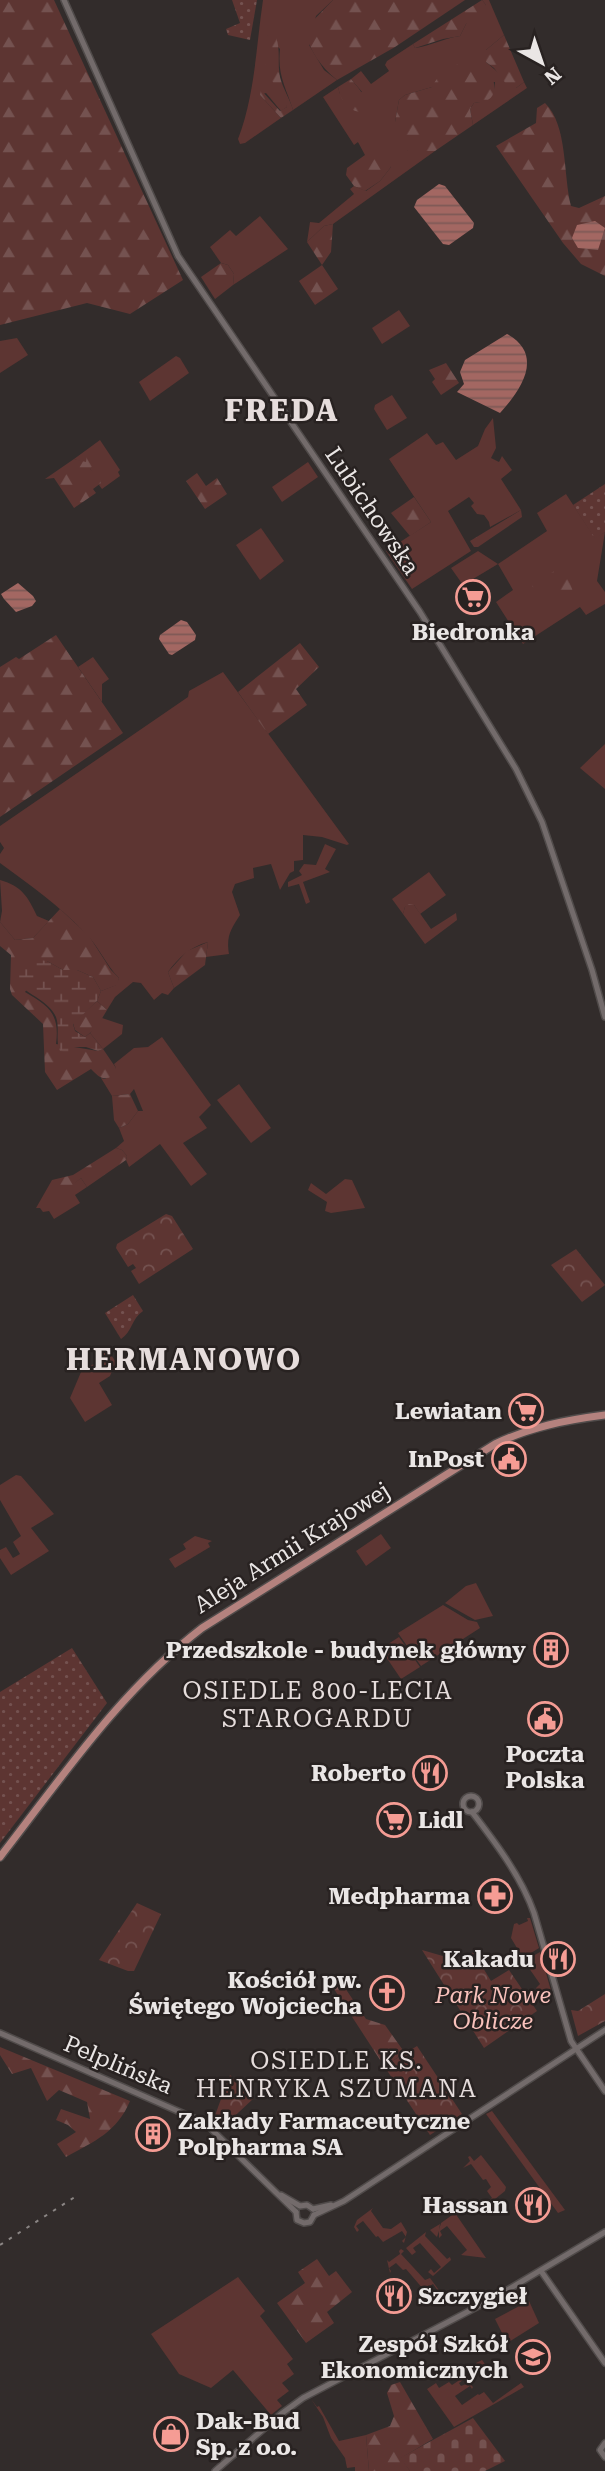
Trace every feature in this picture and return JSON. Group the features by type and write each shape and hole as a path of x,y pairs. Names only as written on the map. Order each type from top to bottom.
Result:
{"main road":[{"name":"Aleja Armii Krajowej","path":"0,1857 100,1726 167,1656 202,1628 495,1444 541,1426 605,1415"}],"street":[{"name":"Lubichowska","path":"64,0 178,256 420,612 456,667 523,781 542,822 605,1017"},
{"path":"474,1810 531,1905 575,2049 605,2091"},
{"path":"313,2212 347,2199 605,2030"},
{"name":"Pelplińska","path":"0,2033 205,2123 298,2209"},
{"path":"307,2205 313,2212 310,2222 297,2220 298,2209 307,2205"},
{"path":"215,2471 303,2398 541,2271 605,2232"},
{"path":"541,2271 605,2363"},
{"path":"605,2443 600,2450 605,2457"}],"green space":[{"path":"0,0 54,0 183,280 130,314 87,303 0,325"},
{"path":"232,0 257,0 250,40 228,35 226,29 240,23"},
{"path":"263,0 333,0 316,16 309,45 324,70 337,80 293,110 281,74 280,49 267,35 287,107 281,111 266,93 260,95 281,118 240,144 238,139 252,88"},
{"path":"333,0 465,0 395,47 337,80 316,58 304,30"},
{"path":"482,0 489,0 504,35 486,50 486,62 516,88 524,82 527,88 473,125 470,109 474,103 490,97 495,82 432,87 405,95 399,100 395,122 408,151 435,151 333,224 324,226 307,242 310,222 319,223 354,194 350,189 354,186 366,191 380,181 391,167 358,142 354,145 323,97 338,87 340,94 362,92 351,79 361,71 371,84 389,71 385,65 387,61 413,44 415,48 427,46 460,36 466,24 486,5"},
{"path":"482,0 486,5 484,14 466,24 460,36 415,48 413,44"},
{"path":"267,35 276,37 280,77 293,110 281,118 260,95 261,90 280,111 287,107 268,72 264,55"},
{"path":"504,35 524,82 516,88 510,89 486,62 486,50"},
{"path":"462,63 477,64 484,68 494,82 491,98 474,103 470,109 473,125 435,151 408,151 400,146 395,138 399,100 405,95 432,87 444,72"},
{"path":"351,79 364,98 363,112 349,108 339,92 338,87"},
{"path":"545,103 558,124 571,206 579,208 605,196 605,276 581,264 563,243 496,146 536,123 537,108"},
{"path":"358,142 378,149 391,167 380,181 365,191 354,186 346,175 347,168 365,155"},
{"path":"260,216 288,249 233,285 234,274 228,265 221,263 210,247 230,230 236,236"},
{"path":"333,224 331,252 322,265 307,242 324,226"},
{"path":"221,263 228,265 234,274 233,285 215,299 201,277"},
{"path":"322,265 338,289 315,305 299,281"},
{"path":"399,310 410,326 382,344 372,328"},
{"path":"17,338 28,355 0,373 0,341"},
{"path":"176,356 189,373 150,401 139,382"},
{"path":"446,363 459,383 441,395 432,382 435,379 429,370"},
{"path":"392,395 407,418 387,430 374,409 375,405"},
{"path":"493,418 496,448 491,458 499,462 502,456 512,470 501,479 521,510 490,527 484,515 477,514 471,506 474,503 469,497 448,511 471,551 412,589 386,551 431,522 389,459 427,433 436,445 443,442 456,460 478,446"},
{"path":"100,440 120,470 120,476 102,489 99,485 101,482 90,469 91,465 74,459"},
{"path":"95,452 99,457 90,469 100,477 101,483 93,489 96,493 74,508 54,478 45,479 74,459 86,462 87,455"},
{"path":"308,462 318,477 282,502 272,487"},
{"path":"197,473 206,486 217,478 227,494 205,509 186,481"},
{"path":"605,484 605,532 595,539 573,505"},
{"path":"566,494 595,538 605,532 597,581 605,592 605,604 586,615 580,607 523,644 496,602 513,590 498,564 547,531 537,513"},
{"path":"414,497 431,522 410,536 391,513"},
{"path":"521,510 522,517 478,547 474,547 470,541"},
{"path":"261,528 284,561 260,580 236,545"},
{"path":"478,551 498,564 463,585 451,568"},
{"path":"562,567 575,597 575,600 567,603 552,590 541,592 532,586"},
{"path":"56,635 123,733 0,817 0,667 16,657 19,659"},
{"path":"300,643 319,667 296,689 307,705 268,734 238,692"},
{"path":"93,657 109,679 102,684 102,702 78,667"},
{"path":"223,672 349,844 303,835 303,860 294,861 294,871 280,890 271,864 253,868 254,878 235,884 232,892 240,915 230,933 229,954 206,957 208,942 196,947 181,957 168,972 174,988 168,995 162,993 154,1000 141,983 133,982 115,997 107,1010 97,1001 101,991 116,985 119,978 91,939 76,924 0,863 0,854 4,848 0,842 0,826 188,697 189,691"},
{"path":"605,744 605,789 580,768"},
{"path":"325,844 336,849 325,869 330,872 303,882 310,902 306,904 299,884 288,887 288,882 302,875 299,871 304,864 316,865"},
{"path":"429,872 446,895 420,914 414,905 405,907 403,914 392,899"},
{"path":"0,880 19,889 37,916 49,921 33,938 15,940 0,922"},
{"path":"409,904 414,905 431,929 456,913 457,920 425,944 403,914"},
{"path":"60,909 89,936 119,978 117,985 101,991 93,977 77,970 63,970 47,961 25,992 51,1012 56,1025 56,1044 98,1051 103,1049 116,1068 113,1076 106,1078 91,1069 57,1090 45,1072 43,1024 12,995 11,955 0,946 0,922 15,940 33,938"},
{"path":"208,942 205,965 174,988 168,972 187,951"},
{"path":"29,959 47,961 63,970 77,970 93,977 101,991 97,1001 73,1024 75,1031 85,1037 90,1033 103,1049 98,1051 74,1047 68,1053 60,1051 57,1021 53,1012 16,983 19,967"},
{"path":"97,1001 107,1010 97,1027 85,1037 75,1030 73,1023"},
{"path":"102,1018 123,1025 122,1034 103,1049 90,1033"},
{"path":"162,1037 211,1105 199,1117 207,1128 183,1143 207,1174 191,1186 160,1144 129,1167 127,1156 116,1148 124,1141 119,1128 128,1124 138,1111 143,1111 134,1089 130,1094 112,1096 101,1078 105,1079 116,1068 114,1064 134,1048 148,1047"},
{"path":"239,1084 271,1128 251,1143 217,1100"},
{"path":"130,1094 138,1111 128,1124 119,1128 114,1120 112,1096"},
{"path":"116,1148 127,1156 126,1160 87,1187 81,1178 68,1194 52,1185 52,1180 73,1175"},
{"path":"81,1178 87,1187 75,1195 80,1203 54,1219 49,1211 43,1212 36,1208 52,1180 52,1185 73,1184"},
{"path":"345,1179 352,1180 365,1208 331,1213 325,1211 327,1202 308,1190 311,1183 326,1194"},
{"path":"166,1214 172,1216 193,1249 139,1284 131,1271 136,1268 133,1264 128,1267 116,1248 117,1244"},
{"path":"576,1249 605,1285 582,1302 551,1265"},
{"path":"133,1295 143,1311 121,1339 105,1313"},
{"path":"103,1352 111,1355 116,1362 110,1376 99,1383 112,1405 85,1422 70,1398 81,1372 100,1360"},
{"path":"16,1475 21,1476 54,1514 31,1528 49,1551 11,1575 0,1558 0,1550 6,1547 13,1558 20,1554 13,1542 21,1536 0,1500 0,1485"},
{"path":"381,1534 391,1548 366,1566 356,1551"},
{"path":"195,1536 212,1541 208,1543 210,1547 175,1568 169,1559 186,1549 183,1544"},
{"path":"476,1583 493,1616 475,1620 445,1603 466,1586"},
{"path":"443,1605 468,1620 477,1622 480,1628 421,1666 398,1633"},
{"path":"399,1637 420,1667 401,1679 384,1654 385,1646"},
{"path":"72,1648 107,1703 0,1843 0,1692"},
{"path":"137,1903 161,1914 134,1971 128,1971 99,1960"},
{"path":"527,1918 530,1918 539,1948 523,1958 511,1938 514,1924 528,1921"},
{"name":"Park Nowe Oblicze","path":"478,1949 481,1955 477,1958 491,1981 509,1970 537,2011 484,2048 422,1950 460,1961"},
{"path":"540,1952 551,1997 542,1997 536,1988 540,1984 524,1961"},
{"path":"351,1979 353,1982 345,1988 366,2019 385,2025 405,2053 384,2066 334,1989"},
{"path":"605,1994 605,2021 578,2036 571,2010 578,2011"},
{"path":"417,2046 462,2114 430,2135 384,2066"},
{"path":"0,2047 130,2101 125,2112 112,2128 66,2157 57,2144 76,2132 56,2120 61,2109 90,2119 87,2102 59,2090 47,2101 31,2068 12,2074 0,2055"},
{"path":"230,2075 254,2098 223,2127 214,2118"},
{"path":"492,2111 565,2210 558,2213 486,2114"},
{"path":"481,2155 506,2187 505,2191 490,2203 492,2198 487,2191 491,2187 486,2179 483,2180 471,2164 463,2168 470,2161 468,2157 474,2161"},
{"path":"373,2208 371,2211 383,2228 391,2229 401,2222 407,2232 406,2237 402,2231 383,2242 363,2221 356,2226 359,2230 357,2232 354,2227 357,2220"},
{"path":"455,2213 486,2258 461,2255 467,2250 447,2226 440,2231 442,2235 439,2238 439,2231 437,2237 430,2230 440,2224 439,2230 441,2223"},
{"path":"426,2232 425,2236 451,2260 433,2276 428,2272 431,2269 434,2273 441,2267 420,2243 413,2248 416,2252 412,2255 406,2248"},
{"path":"401,2249 404,2251 401,2254 425,2280 430,2278 441,2293 435,2298 433,2295 438,2291 433,2284 424,2290 406,2269 403,2270 396,2263 389,2268 390,2273 387,2260 389,2262 400,2254"},
{"path":"317,2259 329,2276 336,2271 352,2292 327,2312 334,2323 306,2343 277,2303 305,2283 298,2272"},
{"path":"238,2277 265,2311 260,2316 293,2359 287,2364 294,2374 282,2383 289,2391 277,2400 282,2406 271,2415 233,2370 211,2388 179,2374 151,2334"},
{"path":"529,2301 539,2323 507,2343 495,2319"},
{"path":"482,2360 485,2364 459,2383 461,2386 469,2383 473,2387 472,2389 470,2386 455,2396 462,2405 484,2392 493,2403 521,2383 524,2387 454,2427 427,2389 436,2383 439,2388 449,2382 452,2385 478,2368 476,2363"},
{"path":"400,2382 433,2439 401,2458 410,2471 369,2471 366,2435 390,2426 394,2416 387,2393 391,2385"},
{"path":"311,2399 319,2406 339,2441 366,2435 369,2471 347,2468 345,2458 331,2438 323,2417"},
{"path":"473,2418 505,2461 485,2471 410,2471 400,2458"}],"shaded area":[{"path":"439,184 445,186 474,223 473,228 449,245 443,244 414,207 417,200"},
{"path":"595,221 605,228 598,250 578,248 572,238 577,225"},
{"path":"507,334 518,342 525,352 527,362 521,383 500,413 457,392 464,384 460,372 465,360"},
{"path":"18,583 36,601 32,606 16,612 1,594"},
{"path":"181,620 187,622 196,635 195,640 172,655 159,639 160,635"}],"railway":[{"path":"0,2245 78,2195"}],"place":[{"name":"Biedronka","path":"473,597"},
{"name":"Lewiatan","path":"526,1411"},
{"name":"InPost","path":"509,1459"},
{"name":"Przedszkole - budynek główny","path":"551,1650"},
{"name":"Poczta Polska","path":"545,1719"},
{"name":"Roberto","path":"430,1773"},
{"name":"Lidl","path":"394,1820"},
{"name":"Medpharma","path":"495,1896"},
{"name":"Kakadu","path":"558,1959"},
{"name":"Kościół pw. Świętego Wojciecha","path":"387,1993"},
{"name":"Zakłady Farmaceutyczne Polpharma SA","path":"153,2134"},
{"name":"Hassan","path":"533,2205"},
{"name":"Szczygieł","path":"394,2296"},
{"name":"Zespół Szkół Ekonomicznych","path":"533,2357"},
{"name":"Dak-Bud Sp. z o.o.","path":"171,2434"}],"district":[{"name":"FREDA","path":"282,410"},
{"name":"HERMANOWO","path":"184,1359"},
{"name":"OSIEDLE 800-LECIA STAROGARDU","path":"318,1705"},
{"name":"OSIEDLE KS. HENRYKA SZUMANA","path":"337,2075"}]}
